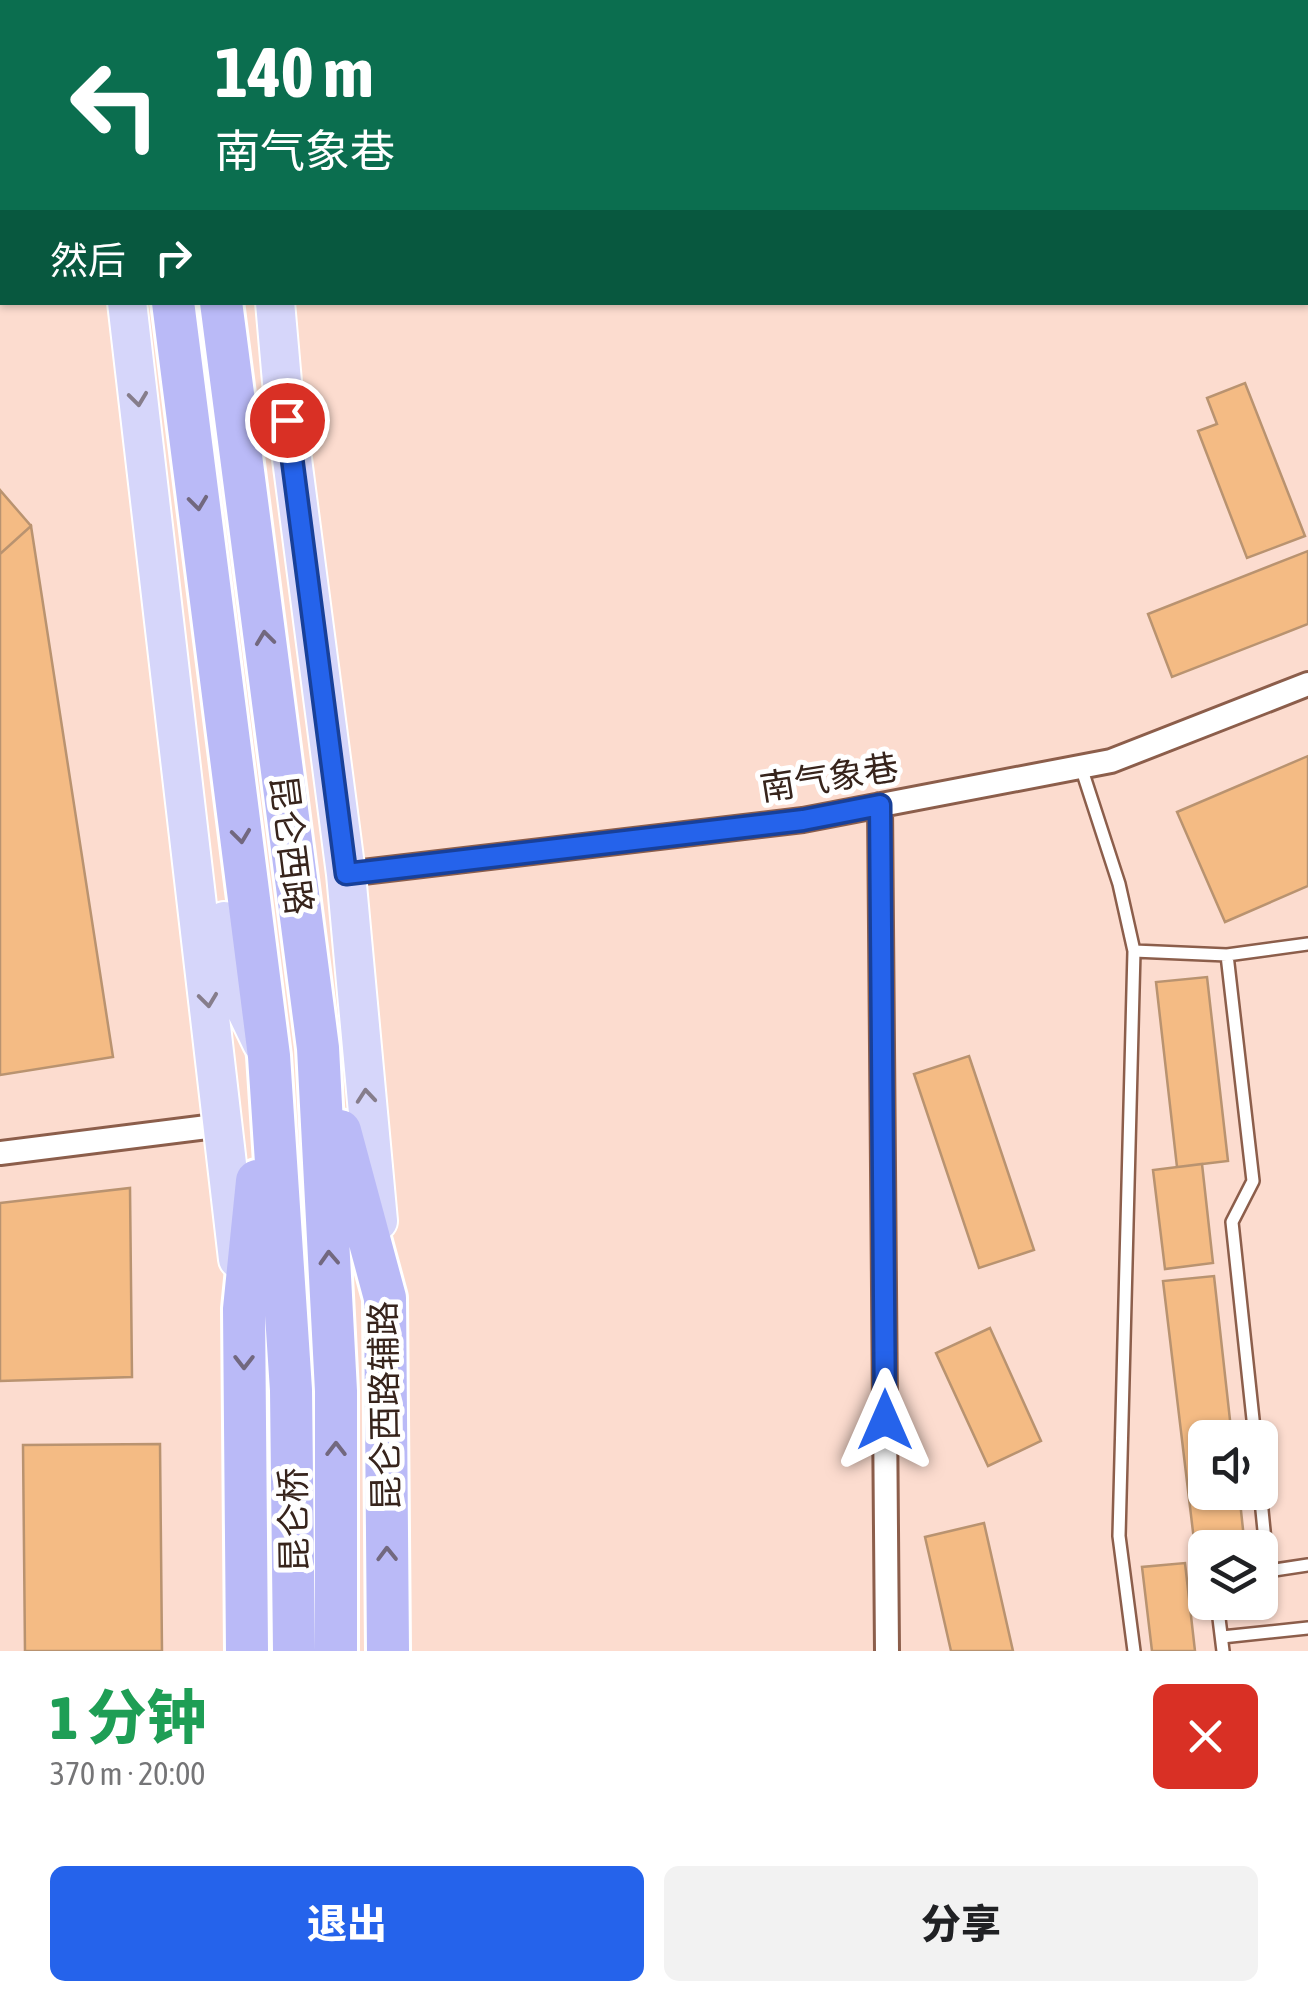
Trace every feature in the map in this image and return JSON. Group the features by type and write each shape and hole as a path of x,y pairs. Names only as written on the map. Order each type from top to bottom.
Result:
{"highway":[{"name":"昆仑西路","path":"173,305 269,1056 292,1390"},
{"name":"昆仑西路","path":"222,305 318,1048 336,1391"},
{"name":"昆仑西路辅路","path":"318,1048 385,1298 388,1651"},
{"path":"246,1651 244,1309 269,1056"},
{"name":"昆仑桥","path":"292,1390 294,1651"},
{"name":"昆仑桥","path":"336,1391 336,1651"}],"main road":[{"path":"127,305 244,1309"},
{"path":"275,305 346,874 385,1298"},
{"path":"318,644 314,825 332,957 318,1048"},
{"path":"180,755 213,846 233,983 269,1056"}],"street":[{"name":"南气象巷","path":"346,874 803,820 1081,767 1111,761 1308,684"},
{"path":"880,805 887,1651"},
{"path":"0,1153 223,1125"}],"lane":[{"path":"1081,767 1119,884 1134,951 1119,1536 1134,1651"},
{"path":"1134,951 1227,955 1308,944"},
{"path":"1227,955 1253,1181 1232,1222 1252,1420"},
{"path":"1278,1569 1308,1565"},
{"path":"1223,1644 1308,1628"}],"building":[{"path":"1245,383 1305,536 1247,558 1198,431 1217,424 1207,398"},
{"path":"0,490 31,526 0,554"},
{"path":"31,526 113,1057 0,1075 0,554"},
{"path":"1308,551 1308,624 1172,677 1148,614"},
{"path":"1308,756 1308,886 1225,922 1177,812"},
{"path":"1207,977 1228,1161 1177,1167 1156,982"},
{"path":"969,1056 1034,1250 979,1268 914,1074"},
{"path":"1202,1164 1213,1263 1165,1269 1153,1170"},
{"path":"130,1188 132,1377 0,1381 0,1203"},
{"path":"1214,1276 1230,1420 1188,1420 1188,1490 1163,1281"},
{"path":"990,1328 1041,1441 988,1466 936,1353"},
{"path":"160,1444 162,1651 25,1651 23,1445"},
{"path":"1190,1510 1241,1510 1243,1530 1193,1530"},
{"path":"984,1523 1013,1651 951,1651 925,1537"},
{"path":"1185,1563 1188,1620 1191,1620 1195,1651 1152,1651 1142,1567"}],"route":[{"path":"287,420 346,874 803,820 880,805 885,1420"}]}
